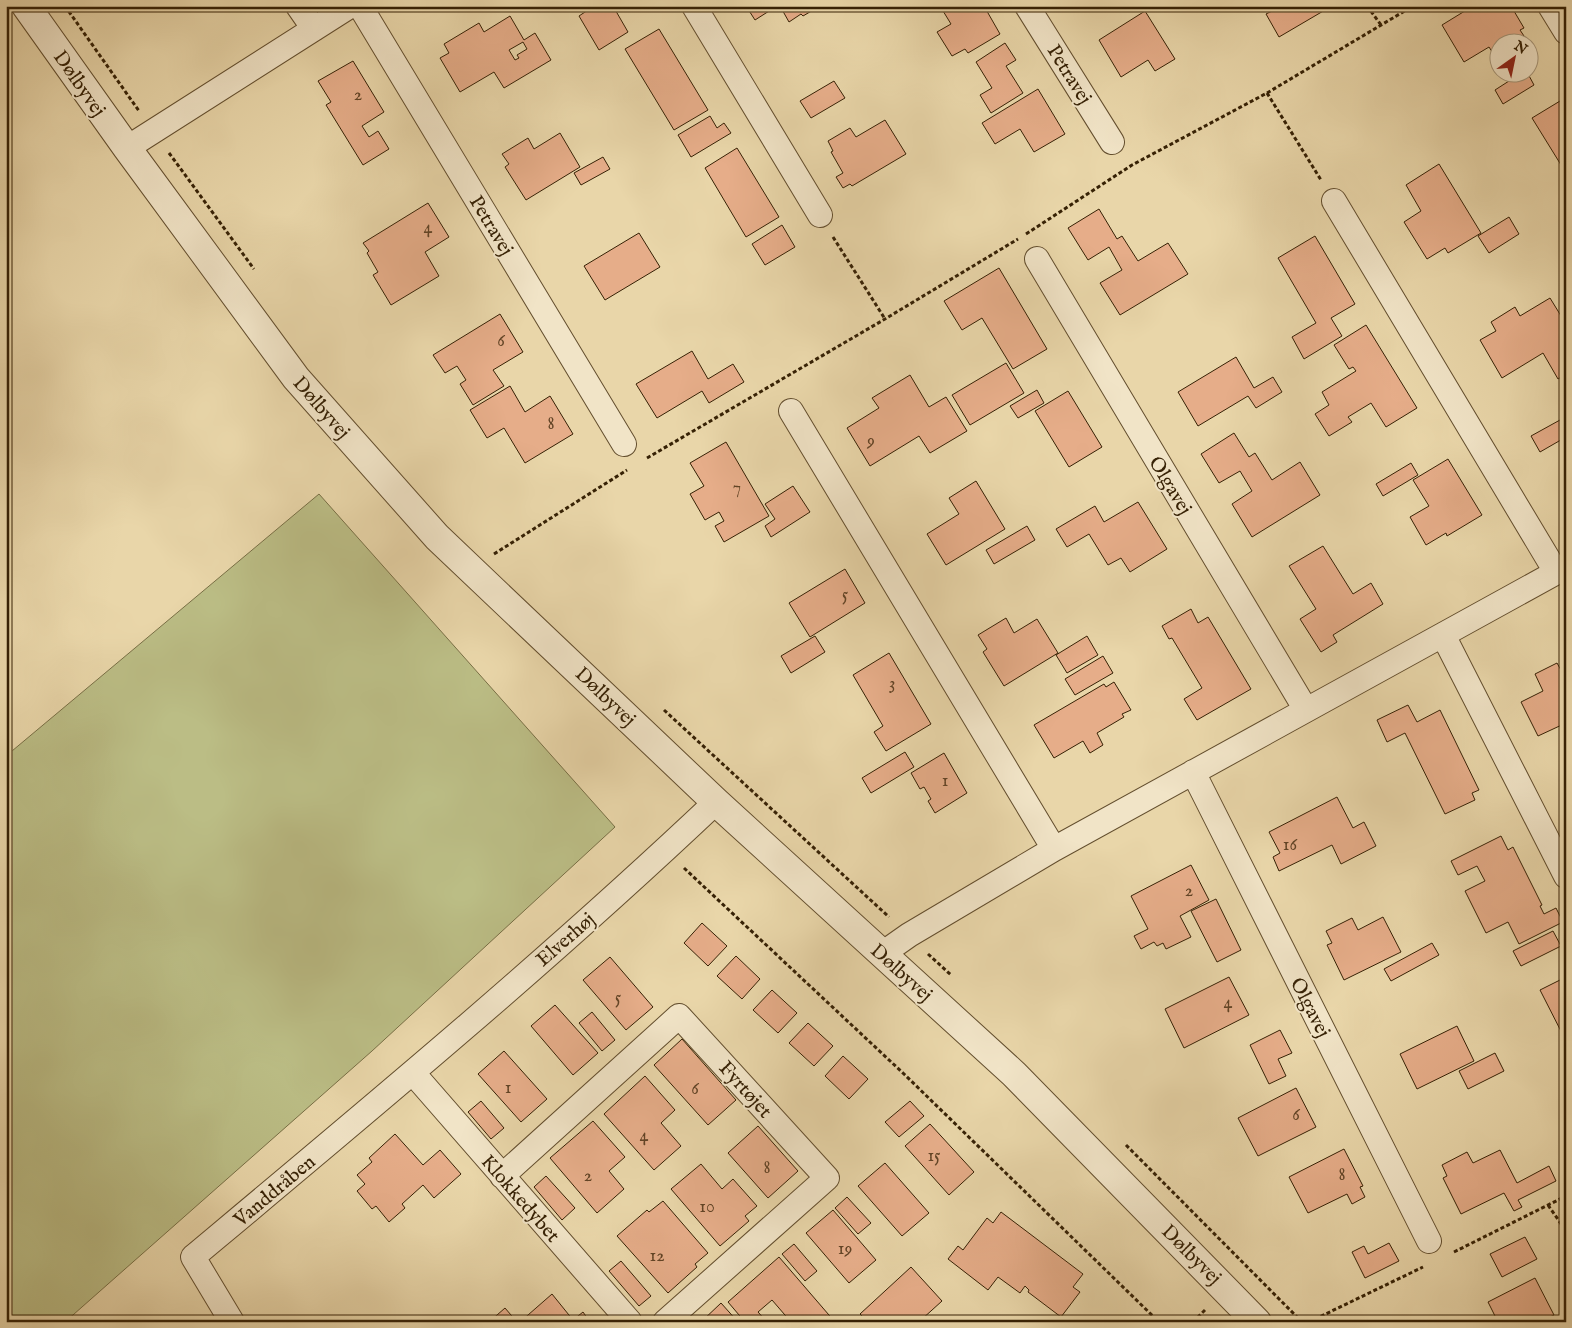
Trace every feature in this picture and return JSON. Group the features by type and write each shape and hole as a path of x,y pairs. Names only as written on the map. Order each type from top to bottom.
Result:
{"street":[{"name":"Dølbyvej","path":"26,6 127,148 296,378 437,537 716,802 1014,1074 1257,1322"},
{"path":"298,6 314,29"},
{"path":"127,148 350,6"},
{"name":"Petravej","path":"360,6 624,444"},
{"path":"694,6 820,215"},
{"name":"Petravej","path":"1027,6 1112,142"},
{"path":"1550,6 1566,32"},
{"path":"882,954 909,935 1054,849 1561,569 1334,201"},
{"name":"Olgavej","path":"1037,259 1306,710"},
{"path":"791,411 1054,849"},
{"path":"1443,635 1566,876"},
{"name":"Olgavej","path":"1193,772 1429,1241"},
{"name":"Elverhøj","path":"413,1073 665,851 716,802"},
{"name":"Fyrtøjet","path":"502,1176 679,1016 827,1178 665,1322"},
{"name":"Klokkedybet","path":"413,1073 630,1322"},
{"name":"Vanddråben","path":"232,1322 192,1257 413,1073"}],"path":[{"path":"65,6 258,274"},
{"path":"1367,6 1381,26"},
{"path":"641,461 885,319 1022,236 1132,165 1268,93 1413,6"},
{"path":"1268,93 1334,201"},
{"path":"820,215 885,319"},
{"path":"494,554 633,466"},
{"path":"487,547 501,561"},
{"path":"661,708 958,982"},
{"path":"665,851 904,1074 1158,1322"},
{"path":"1124,1143 1302,1322"},
{"path":"1548,1205 1566,1231"}],"green space":[{"path":"319,494 615,827 372,1051 65,1322 6,1322 6,756"}],"building":[{"path":"589,6 613,6 628,32 599,50 579,16 591,8"},
{"path":"746,6 777,6 755,20"},
{"path":"780,6 820,6 803,16 801,14 789,22"},
{"path":"940,6 984,6 1000,34 968,53 965,49 952,56 937,32 951,24"},
{"path":"1275,6 1322,6 1325,10 1279,37 1266,14 1276,9"},
{"path":"1473,6 1511,6 1524,28 1520,30 1521,32 1490,32 1490,49 1489,47 1464,62 1442,25"},
{"path":"1145,11 1175,59 1155,71 1148,60 1121,77 1099,40"},
{"path":"510,16 524,40 535,33 551,60 504,88 494,72 460,92 440,58 449,53 444,44 479,23 484,32","holes":["523,42 527,49 517,55 519,58 515,60 509,50"]},
{"path":"659,29 708,110 674,130 625,49"},
{"path":"1005,43 1016,60 1006,66 1023,93 991,113 980,95 992,88 976,62"},
{"path":"353,61 384,112 362,126 369,137 378,131 389,149 363,165 326,105 331,102 318,81"},
{"path":"834,81 845,98 811,118 800,101"},
{"path":"1507,82 1532,82 1534,85 1503,104 1495,90"},
{"path":"1038,89 1065,134 1034,152 1020,129 995,144 982,123"},
{"path":"1565,98 1566,100 1566,173 1532,118"},
{"path":"710,116 717,128 724,123 731,133 691,157 678,135"},
{"path":"885,120 906,154 852,186 850,184 843,188 836,177 843,173 831,152 833,151 828,141 850,128 856,137"},
{"path":"560,133 580,167 526,200 505,167 509,164 502,154 528,138 534,149"},
{"path":"737,148 779,217 746,237 705,168"},
{"path":"603,157 610,169 581,185 574,173"},
{"path":"1439,164 1481,233 1448,253 1445,248 1427,259 1404,222 1421,211 1406,185"},
{"path":"428,203 449,237 425,252 439,276 391,305 373,275 378,272 367,253 369,251 363,243"},
{"path":"1099,209 1117,239 1122,236 1138,261 1168,243 1188,274 1120,315 1100,283 1122,270 1109,247 1088,260 1068,228"},
{"path":"1509,217 1519,234 1489,253 1478,236"},
{"path":"782,225 795,247 765,265 752,244"},
{"path":"639,233 660,267 605,300 584,266"},
{"path":"1315,236 1355,304 1331,318 1342,336 1304,359 1292,337 1316,323 1278,258"},
{"path":"999,268 1047,349 1013,369 982,318 962,330 944,301"},
{"path":"1550,298 1566,324 1566,374 1558,379 1543,353 1502,378 1480,340 1496,331 1491,322 1515,307 1520,316"},
{"path":"500,314 523,352 493,370 504,386 473,405 460,384 466,380 457,366 445,373 433,355"},
{"path":"1366,325 1417,408 1386,427 1371,403 1348,417 1352,422 1329,436 1315,414 1329,405 1322,392 1356,371 1353,367 1349,369 1334,345"},
{"path":"692,351 708,379 733,364 744,382 709,403 702,391 657,418 636,384"},
{"path":"1236,357 1254,388 1273,377 1282,392 1256,408 1248,396 1198,426 1178,392"},
{"path":"1006,363 1024,393 970,425 952,395"},
{"path":"910,375 929,407 946,397 967,431 930,453 919,436 870,466 847,428 879,408 872,398"},
{"path":"510,386 525,412 550,396 573,434 525,463 504,428 487,438 470,410"},
{"path":"1037,390 1044,403 1018,418 1010,406"},
{"path":"1068,391 1102,447 1069,467 1035,411"},
{"path":"1560,420 1566,429 1566,437 1540,452 1531,436"},
{"path":"1234,433 1249,457 1255,453 1272,480 1300,462 1320,495 1252,537 1232,504 1252,491 1240,471 1219,483 1201,454"},
{"path":"726,442 769,516 724,542 715,526 724,521 719,512 705,520 690,494 704,486 690,463"},
{"path":"1448,459 1482,515 1447,536 1446,533 1426,545 1410,517 1429,506 1413,480"},
{"path":"1411,463 1418,475 1383,496 1376,484"},
{"path":"976,481 1005,529 946,565 927,534 959,514 949,498"},
{"path":"793,486 810,512 771,537 765,526 775,519 765,504"},
{"path":"1138,502 1167,549 1130,572 1121,558 1108,565 1089,534 1067,547 1056,529 1095,506 1104,522"},
{"path":"1027,526 1035,540 994,564 986,550"},
{"path":"1323,546 1353,594 1371,583 1383,604 1333,635 1337,642 1321,652 1300,619 1316,609 1289,566"},
{"path":"845,569 865,603 810,637 789,603"},
{"path":"1191,609 1198,623 1208,617 1251,689 1197,720 1184,699 1202,688 1172,638 1169,639 1162,626"},
{"path":"1006,618 1014,633 1037,619 1058,653 1004,686 983,652 987,649 978,635"},
{"path":"815,636 825,652 791,673 781,656"},
{"path":"1087,636 1098,655 1067,673 1056,655"},
{"path":"889,653 931,724 886,751 874,732 883,726 853,675"},
{"path":"1103,656 1113,673 1075,695 1065,679"},
{"path":"1557,663 1566,679 1566,723 1538,736 1521,702 1543,691 1535,674"},
{"path":"1114,682 1131,710 1122,714 1124,717 1097,733 1103,745 1090,753 1083,741 1054,758 1034,725 1104,684 1106,687"},
{"path":"1408,705 1417,722 1440,710 1479,790 1472,793 1475,800 1445,814 1405,733 1387,742 1377,720"},
{"path":"905,752 914,767 871,793 862,778"},
{"path":"944,753 967,793 935,813 928,801 931,799 924,787 920,789 911,773"},
{"path":"1337,797 1353,828 1364,822 1376,846 1341,864 1332,845 1279,871 1273,857 1280,853 1269,832"},
{"path":"1501,836 1508,850 1513,847 1542,905 1540,906 1544,914 1556,908 1563,922 1519,944 1508,922 1486,933 1465,891 1485,881 1477,866 1458,875 1451,861"},
{"path":"1191,865 1209,900 1180,916 1191,937 1166,949 1163,943 1157,946 1154,942 1141,949 1134,936 1148,929 1131,896"},
{"path":"1216,899 1241,950 1217,962 1191,911"},
{"path":"1383,917 1401,952 1344,980 1327,945 1332,943 1326,931 1352,918 1358,930"},
{"path":"702,923 727,946 708,966 684,943"},
{"path":"1553,931 1561,946 1521,966 1513,951"},
{"path":"1432,943 1439,955 1391,981 1384,969"},
{"path":"736,956 760,979 742,999 717,976"},
{"path":"610,957 653,1007 626,1030 583,980"},
{"path":"1229,977 1249,1015 1184,1048 1165,1009"},
{"path":"1566,977 1566,1041 1540,990"},
{"path":"772,990 797,1013 778,1033 753,1010"},
{"path":"555,1005 598,1053 573,1075 531,1026"},
{"path":"592,1012 615,1040 602,1051 579,1023"},
{"path":"808,1023 833,1046 814,1066 789,1043"},
{"path":"1457,1026 1474,1061 1417,1089 1400,1054"},
{"path":"1280,1030 1292,1053 1278,1059 1286,1076 1269,1084 1250,1045"},
{"path":"682,1039 736,1100 708,1125 654,1065"},
{"path":"504,1051 547,1099 521,1122 478,1074"},
{"path":"1495,1053 1504,1071 1468,1089 1459,1071"},
{"path":"843,1056 868,1079 849,1099 825,1076"},
{"path":"645,1076 675,1110 661,1123 681,1146 654,1170 604,1114"},
{"path":"1296,1088 1316,1127 1258,1156 1238,1118"},
{"path":"481,1101 504,1128 491,1139 468,1112"},
{"path":"910,1101 924,1116 899,1137 885,1122"},
{"path":"593,1121 625,1157 609,1171 624,1189 597,1213 550,1158"},
{"path":"930,1124 974,1172 949,1195 905,1146"},
{"path":"758,1126 798,1171 768,1198 728,1153"},
{"path":"395,1134 423,1165 440,1150 461,1174 434,1198 423,1185 402,1204 405,1208 389,1222 376,1206 372,1209 357,1191 365,1184 357,1175 372,1162 369,1158"},
{"path":"1344,1149 1363,1186 1360,1187 1365,1197 1352,1204 1347,1194 1308,1213 1289,1177"},
{"path":"1500,1150 1517,1183 1549,1166 1556,1181 1518,1200 1522,1207 1514,1211 1504,1193 1461,1214 1443,1178 1447,1176 1442,1165 1467,1152 1473,1163"},
{"path":"885,1163 929,1213 902,1236 858,1186"},
{"path":"701,1164 722,1189 733,1179 757,1206 745,1216 749,1221 720,1246 671,1189"},
{"path":"546,1176 575,1208 562,1220 534,1187"},
{"path":"847,1197 871,1223 858,1234 835,1208"},
{"path":"663,1201 708,1253 695,1264 697,1267 668,1293 617,1236 647,1210 649,1212"},
{"path":"833,1210 876,1260 849,1283 806,1233"},
{"path":"1001,1212 1083,1274 1073,1287 1080,1292 1061,1317 1028,1292 1029,1290 1025,1286 1020,1293 998,1277 988,1290 948,1259 958,1246 963,1250 987,1218 993,1223"},
{"path":"1525,1237 1537,1259 1502,1277 1490,1254"},
{"path":"1389,1243 1399,1261 1365,1278 1352,1252 1364,1246 1368,1254"},
{"path":"794,1244 817,1271 805,1281 782,1254"},
{"path":"779,1257 835,1322 791,1322 772,1300 758,1312 767,1322 745,1322 728,1302"},
{"path":"621,1261 651,1296 639,1306 609,1271"},
{"path":"911,1267 942,1301 921,1320 923,1322 868,1322 860,1314"},
{"path":"1535,1278 1554,1315 1540,1322 1498,1322 1488,1302"},
{"path":"552,1294 573,1320 583,1312 590,1322 520,1322"},
{"path":"721,1303 738,1322 701,1322"},
{"path":"505,1308 517,1322 489,1322"}]}
